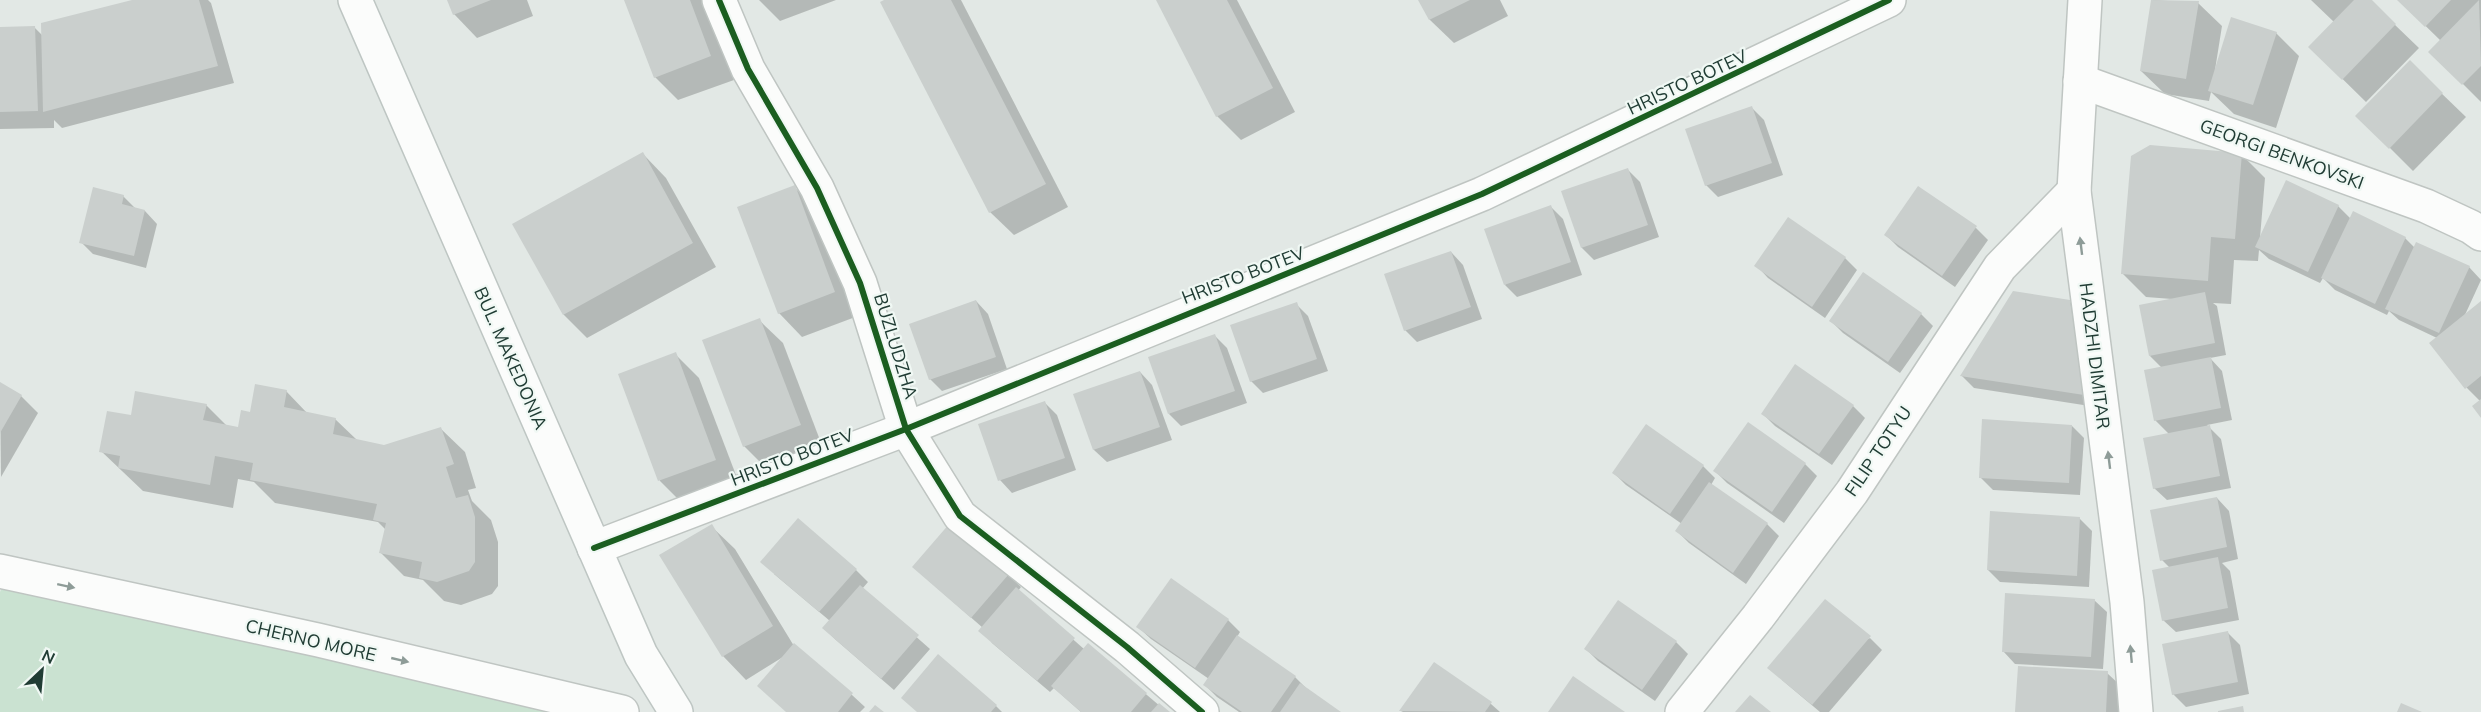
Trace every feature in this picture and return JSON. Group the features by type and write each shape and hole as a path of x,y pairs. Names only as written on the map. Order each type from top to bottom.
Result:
{"street":[{"name":"BUL. MAKEDONIA","path":"355,0 641,655 676,712"},
{"name":"BUZLUDZHA","path":"719,0 748,69 818,188 860,283 906,429 960,516 1127,647 1203,712"},
{"name":"HRISTO BOTEV","path":"594,548 906,429 1180,316 1372,241 1520,178 1889,0"},
{"name":"HADZHI DIMITAR","path":"2085,0 2074,191 2127,602 2136,712"},
{"name":"GEORGI BENKOVSKI","path":"2080,81 2426,206 2481,234"},
{"name":"FILIP TOTYU","path":"1682,712 1758,617 1852,492 2000,267 2074,191"},
{"name":"CHERNO MORE","path":"3,579 318,640 622,712"}],"green space":[{"path":"9,574 622,712 0,712 0,592"}],"building":[{"path":"132,0 199,0 218,66 43,112 41,23"},
{"path":"447,0 491,0 453,15"},
{"path":"624,0 690,0 711,56 654,78"},
{"path":"884,0 951,0 1046,184 989,213 880,2"},
{"path":"1156,0 1227,0 1273,88 1216,117"},
{"path":"1418,0 1470,0 1429,20"},
{"path":"2151,0 2199,1 2186,79 2140,71"},
{"path":"2354,0 2372,0 2396,24 2342,80 2308,47"},
{"path":"2397,0 2451,0 2425,27"},
{"path":"2479,0 2481,66 2462,85 2428,52"},
{"path":"2231,17 2277,32 2253,105 2208,91"},
{"path":"35,26 38,111 0,112 0,27"},
{"path":"2410,60 2443,93 2389,149 2355,116"},
{"path":"1752,106 1772,163 1705,186 1685,129"},
{"path":"2150,145 2242,153 2235,239 2211,237 2208,281 2121,274 2131,156"},
{"path":"643,152 693,243 563,315 512,224"},
{"path":"1628,168 1648,225 1581,248 1561,191"},
{"path":"2286,180 2339,205 2308,272 2255,247"},
{"path":"795,185 835,292 778,314 737,207"},
{"path":"1918,186 1977,226 1942,276 1884,235"},
{"path":"93,187 124,195 122,204 145,210 134,256 79,243"},
{"path":"1551,205 1571,262 1504,285 1484,229"},
{"path":"2353,211 2406,237 2375,304 2321,278"},
{"path":"1788,217 1846,257 1812,307 1754,266"},
{"path":"2416,242 2470,266 2439,333 2385,309"},
{"path":"1451,251 1471,307 1404,331 1384,274"},
{"path":"1863,272 1922,313 1888,362 1829,321"},
{"path":"2013,291 2070,300 2084,395 1960,376"},
{"path":"2205,292 2215,343 2149,356 2139,305"},
{"path":"976,300 996,357 929,380 909,324"},
{"path":"2481,301 2481,376 2465,389 2429,343"},
{"path":"1297,302 1317,359 1250,382 1230,325"},
{"path":"760,318 801,425 743,447 702,340"},
{"path":"1215,334 1235,391 1168,414 1148,357"},
{"path":"676,352 716,460 658,481 618,374"},
{"path":"2211,357 2221,408 2154,421 2144,370"},
{"path":"1795,364 1854,405 1819,454 1761,414"},
{"path":"1140,371 1160,427 1093,450 1073,394"},
{"path":"0,382 22,395 0,433"},
{"path":"255,384 287,390 284,407 336,418 333,434 384,445 441,427 454,464 446,467 456,498 468,495 475,517 475,562 469,571 437,582 419,578 422,562 379,553 386,523 373,520 377,504 250,480 253,463 215,456 210,485 118,468 120,456 99,452 107,411 131,415 135,391 207,404 203,420 238,427 241,410 250,412"},
{"path":"2481,399 2481,418 2472,406"},
{"path":"1045,401 1065,458 998,481 978,424"},
{"path":"1982,419 2072,425 2069,483 1979,478"},
{"path":"1748,422 1806,463 1772,512 1713,471"},
{"path":"1646,424 1704,465 1670,514 1612,473"},
{"path":"2210,425 2220,476 2153,489 2143,438"},
{"path":"1709,482 1768,523 1733,573 1675,531"},
{"path":"2217,497 2227,547 2160,561 2150,510"},
{"path":"1990,511 2080,517 2077,576 1987,570"},
{"path":"798,518 857,569 819,612 760,562"},
{"path":"950,523 1009,574 971,618 912,567"},
{"path":"712,524 773,626 722,657 659,555"},
{"path":"2218,557 2228,608 2162,621 2152,570"},
{"path":"1171,578 1229,619 1195,668 1136,627"},
{"path":"860,585 919,635 881,679 822,628"},
{"path":"1016,587 1075,638 1037,681 978,631"},
{"path":"2005,593 2095,599 2091,657 2002,652"},
{"path":"1825,599 1871,636 1812,705 1767,668"},
{"path":"1618,600 1677,641 1642,690 1584,649"},
{"path":"2228,631 2238,682 2172,695 2162,644"},
{"path":"1237,635 1296,676 1271,712 1242,712 1203,685"},
{"path":"794,643 853,693 838,712 786,712 757,686"},
{"path":"1088,643 1147,693 1131,712 1081,712 1051,686"},
{"path":"938,654 997,705 991,712 917,712 901,698"},
{"path":"1434,662 1492,702 1485,712 1399,711"},
{"path":"2018,666 2108,671 2106,712 2015,712"},
{"path":"1573,676 1625,712 1548,712"},
{"path":"1300,683 1341,712 1280,712"},
{"path":"1750,695 1771,712 1735,712"},
{"path":"1159,703 1170,712 1151,712"},
{"path":"2401,703 2422,712 2397,712"},
{"path":"875,705 884,712 869,712"},
{"path":"2243,706 2244,712 2218,712 2218,711"}],"cycle path":[{"path":"719,0 748,69 817,188 860,283 906,429 960,516 1127,647 1202,712"},
{"path":"594,548 906,429 1482,194 1889,0"}]}
